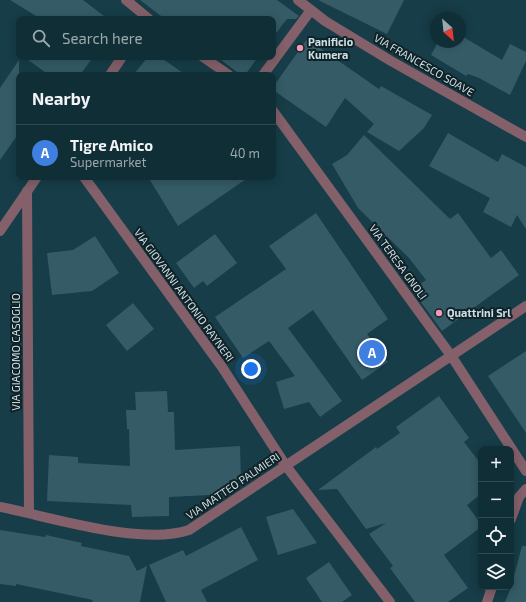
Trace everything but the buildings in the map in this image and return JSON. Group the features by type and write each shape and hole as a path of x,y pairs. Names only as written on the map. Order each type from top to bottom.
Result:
{"street":[{"path":"126,0 145,16"},
{"name":"VIA FRANCESCO SOAVE","path":"298,0 325,21 391,61 526,137"},
{"path":"276,57 311,10"},
{"path":"112,72 120,60"},
{"path":"207,60 225,72"},
{"path":"265,72 274,60"},
{"name":"VIA TERESA GNOLI","path":"276,115 452,357 526,471"},
{"path":"0,231 35,180"},
{"name":"VIA GIOVANNI ANTONIO RAYNERI","path":"86,180 222,367 286,466 390,602"},
{"name":"VIA GIACOMO CASOGLIO","path":"27,191 29,513"},
{"name":"VIA MATTEO PALMIERI","path":"0,507 123,532 148,535 177,534 196,527 526,306"},
{"path":"511,518 519,497 526,489"},
{"path":"487,602 491,590"}],"place":[{"name":"Panificio Kumera","path":"300,48"},
{"name":"Quattrini Srl","path":"439,313"},
{"name":"Tigre Amico","path":"372,353"}]}
